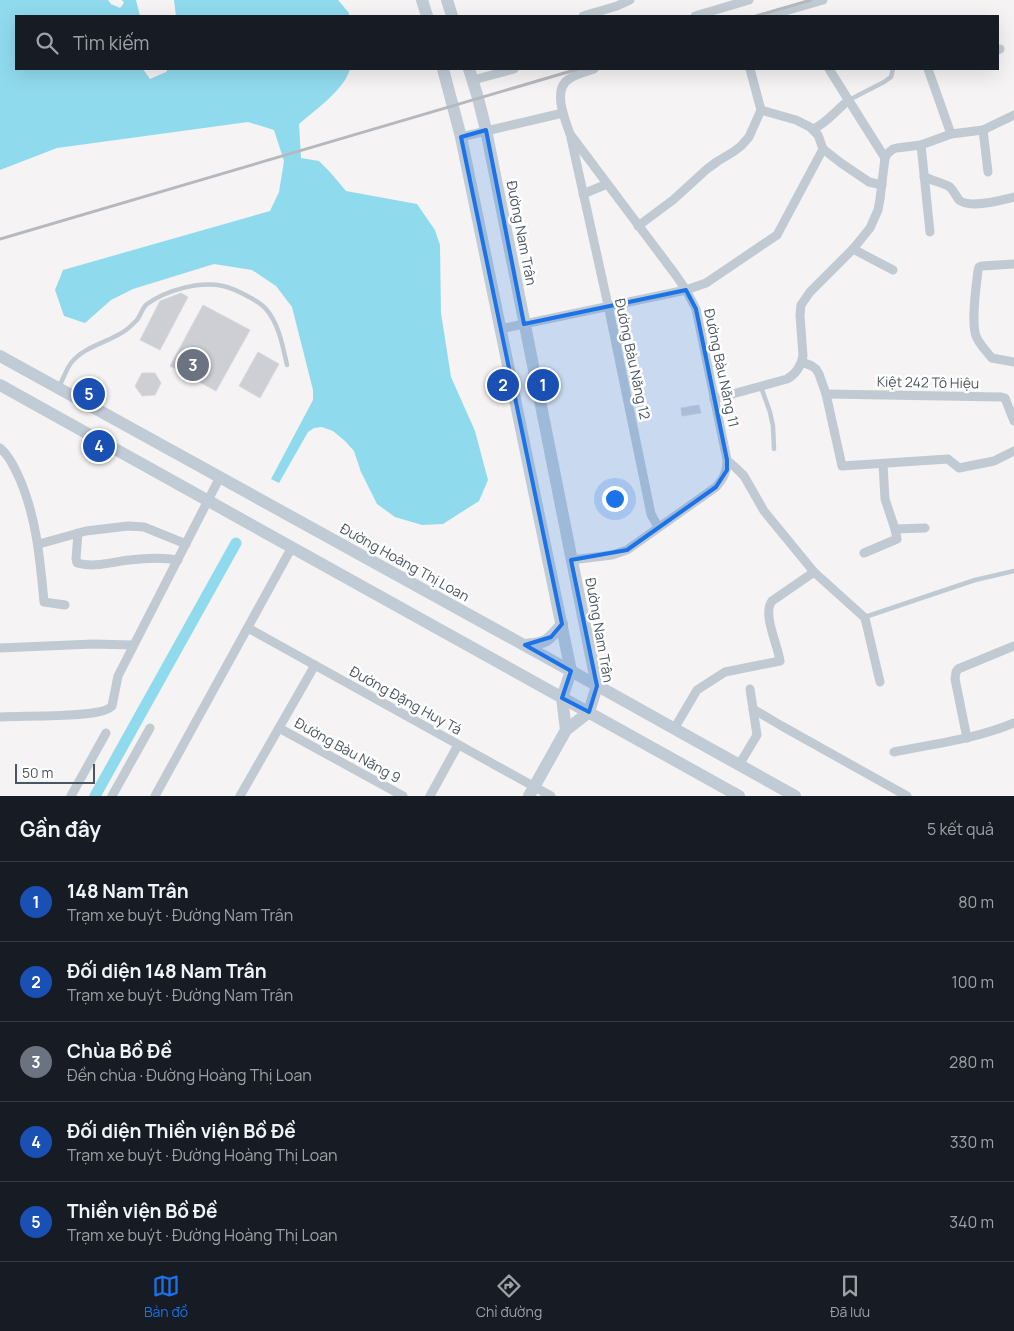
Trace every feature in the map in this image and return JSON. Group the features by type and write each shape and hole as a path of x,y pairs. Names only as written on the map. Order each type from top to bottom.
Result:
{"main road":[{"path":"422,0 427,15"},
{"path":"447,0 452,15"},
{"path":"443,70 461,136 571,670 562,698 566,730"},
{"name":"Đường Nam Trân","path":"471,75 486,130 597,686 589,712"},
{"name":"Đường Hoàng Thị Loan","path":"0,356 571,670 795,796"},
{"path":"0,386 739,796"},
{"path":"525,645 547,641 562,624"},
{"path":"532,791 566,730 589,712"}],"street":[{"path":"586,15 630,0"},
{"path":"698,15 726,4 749,0"},
{"path":"771,15 823,0"},
{"path":"471,75 507,70"},
{"name":"Đường Bàu Năng 11","path":"591,70 567,79 562,88 560,95 563,113 570,134 686,290 696,309 727,460"},
{"path":"638,226 674,200 707,169 734,152 748,137 760,110 750,70"},
{"path":"830,70 885,158"},
{"path":"928,70 951,134"},
{"path":"813,130 849,100"},
{"path":"760,110 796,120 813,130 818,135 823,149 869,182 882,184"},
{"path":"461,136 563,113"},
{"path":"714,399 787,379 794,375 802,362 803,356 800,315 803,302 810,292 865,236 874,220 880,200 885,158 890,151 897,148 921,145 951,134 983,130 1014,115"},
{"path":"983,130 988,172"},
{"name":"Đường Bàu Năng 12","path":"570,134 608,305 651,514 658,527"},
{"path":"921,145 930,232"},
{"path":"500,329 686,290 706,283 777,235 823,149"},
{"path":"924,177 948,185 960,200 965,202 985,203 1014,197"},
{"path":"583,194 607,184"},
{"path":"853,249 892,270"},
{"path":"1014,264 982,266 979,268 974,309 974,333 979,343 992,358 1014,362"},
{"path":"802,362 816,369 826,394 840,465 948,459 959,468 994,461 1014,451"},
{"name":"Kiệt 242 Tô Hiệu","path":"826,394 1002,397 1005,398 1014,421"},
{"path":"0,448 6,453 24,488 39,544 44,602 64,605"},
{"path":"571,560 612,555 626,550 716,487 727,470 727,460"},
{"path":"727,460 744,476 764,511 814,572 864,618 880,682"},
{"path":"864,553 897,539 885,500 883,464"},
{"path":"0,717 52,716 98,712 109,709 112,706 118,676 220,477"},
{"path":"39,544 78,533 115,527 136,526 144,527 186,544"},
{"path":"895,530 925,528"},
{"path":"78,533 76,559 82,565 99,565 157,557 178,560"},
{"path":"155,796 292,547"},
{"path":"674,729 697,690 704,685 725,672 780,661 779,650 770,624 769,604 814,572"},
{"name":"Đường Đặng Huy Tá","path":"248,628 458,745 532,791 551,796"},
{"path":"0,648 84,644 133,645"},
{"path":"967,738 955,679 956,672 958,669 1014,646"},
{"path":"244,795 314,665"},
{"path":"738,765 757,735 750,688"},
{"path":"753,709 907,796"},
{"path":"894,752 984,734 1014,723"},
{"path":"112,796 150,728"},
{"name":"Đường Bàu Năng 9","path":"279,728 403,796"},
{"path":"71,796 106,733"},
{"path":"430,796 458,745"}],"lane":[{"path":"849,100 892,77 893,70"},
{"path":"58,388 69,364 75,358 126,330 136,321 147,304 176,290 196,286 226,287 241,292 264,306 276,325 287,365"},
{"path":"761,386 773,426 774,449"},
{"path":"864,618 975,580 1014,571"}],"highlighted area":[{"path":"486,130 524,324 686,290 696,309 727,460 727,470 716,487 627,550 571,560 597,686 589,712 562,698 571,671 525,645 551,637 562,624 461,137"}],"water":[{"path":"0,0 108,0 111,4 120,8 124,3 122,0 136,0 140,15 15,15 15,70 144,70 150,79 167,70 350,70 336,92 299,124 301,158 319,161 346,191 417,204 435,230 440,245 441,313 451,377 475,431 488,480 479,501 443,524 422,525 395,517 377,504 361,472 354,451 333,431 322,427 314,428 308,432 279,483 271,479 313,400 313,390 292,307 276,286 252,270 214,264 133,289 111,300 85,323 64,316 55,290 63,270 270,211 279,192 284,161 274,130 248,122 57,148 0,170"},
{"path":"174,0 338,0 349,13 349,15 176,15"}],"building":[{"path":"181,293 188,297 160,350 140,340 160,301"},
{"path":"203,305 250,330 216,391 170,366"},
{"path":"258,352 279,364 260,398 239,386"},
{"path":"142,373 155,373 161,383 155,395 142,396 135,386"},
{"path":"699,405 701,413 682,416 681,408"}],"waterway":[{"path":"95,796 236,543"}],"railway":[{"path":"759,15 811,0"},
{"path":"0,239 575,70"}],"place":[{"name":"Chùa Bồ Đề","path":"193,365"},
{"name":"Đối diện 148 Nam Trân","path":"503,385"},
{"name":"148 Nam Trân","path":"543,385"},
{"name":"Thiền viện Bồ Đề","path":"89,394"},
{"name":"Đối diện Thiền viện Bồ Đề","path":"99,446"}]}
